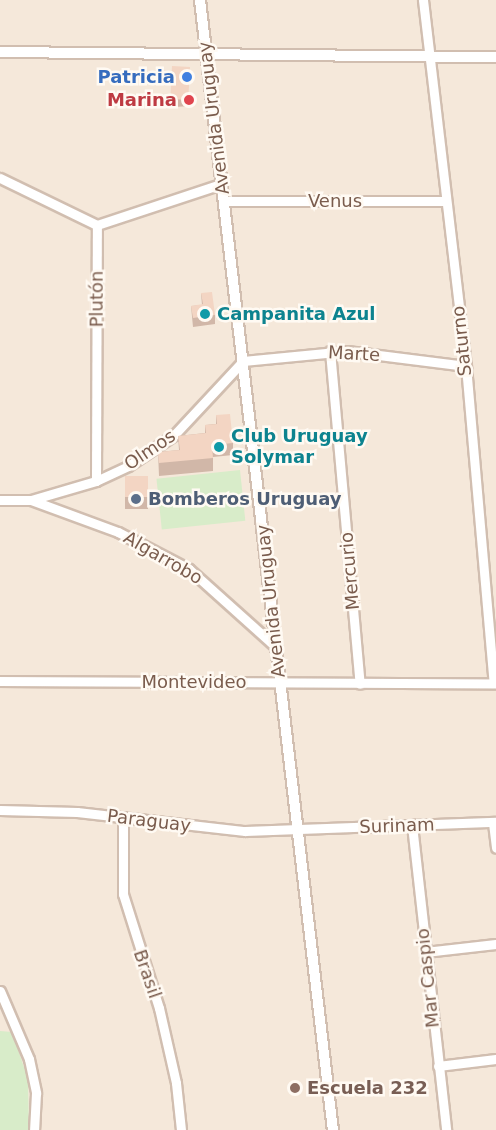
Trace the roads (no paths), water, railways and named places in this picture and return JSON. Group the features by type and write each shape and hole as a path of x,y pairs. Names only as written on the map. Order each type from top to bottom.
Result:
{"street":[{"name":"Avenida Uruguay","path":"200,0 333,1130"},
{"name":"Saturno","path":"423,0 466,366 495,684"},
{"path":"0,52 496,57"},
{"path":"0,178 97,225 222,184"},
{"name":"Venus","path":"224,201 446,201"},
{"name":"Plutón","path":"96,481 97,225"},
{"name":"Marte","path":"243,361 330,351 466,366"},
{"name":"Mercurio","path":"330,351 360,684"},
{"name":"Olmos","path":"31,500 96,481 128,466 174,435 243,361"},
{"path":"0,500 31,500"},
{"name":"Algarrobo","path":"31,500 118,532 189,569 276,647"},
{"name":"Montevideo","path":"0,681 495,684"},
{"name":"Paraguay","path":"0,810 123,817 210,830 298,829"},
{"name":"Brasil","path":"123,817 123,894 159,1008 176,1083 180,1130"},
{"path":"495,823 496,848"},
{"name":"Surinam","path":"298,829 495,823"},
{"name":"Mar Caspio","path":"412,825 446,1130"},
{"path":"425,952 496,944"},
{"path":"0,991 5,1022 29,1059 36,1093 34,1130"},
{"path":"438,1066 496,1059"}],"place":[{"name":"Patricia","path":"187,77"},
{"name":"Marina","path":"189,100"},
{"name":"Campanita Azul","path":"205,314"},
{"name":"Club Uruguay Solymar","path":"219,447"},
{"name":"Bomberos Uruguay","path":"136,499"},
{"name":"Escuela 232","path":"295,1088"}]}
